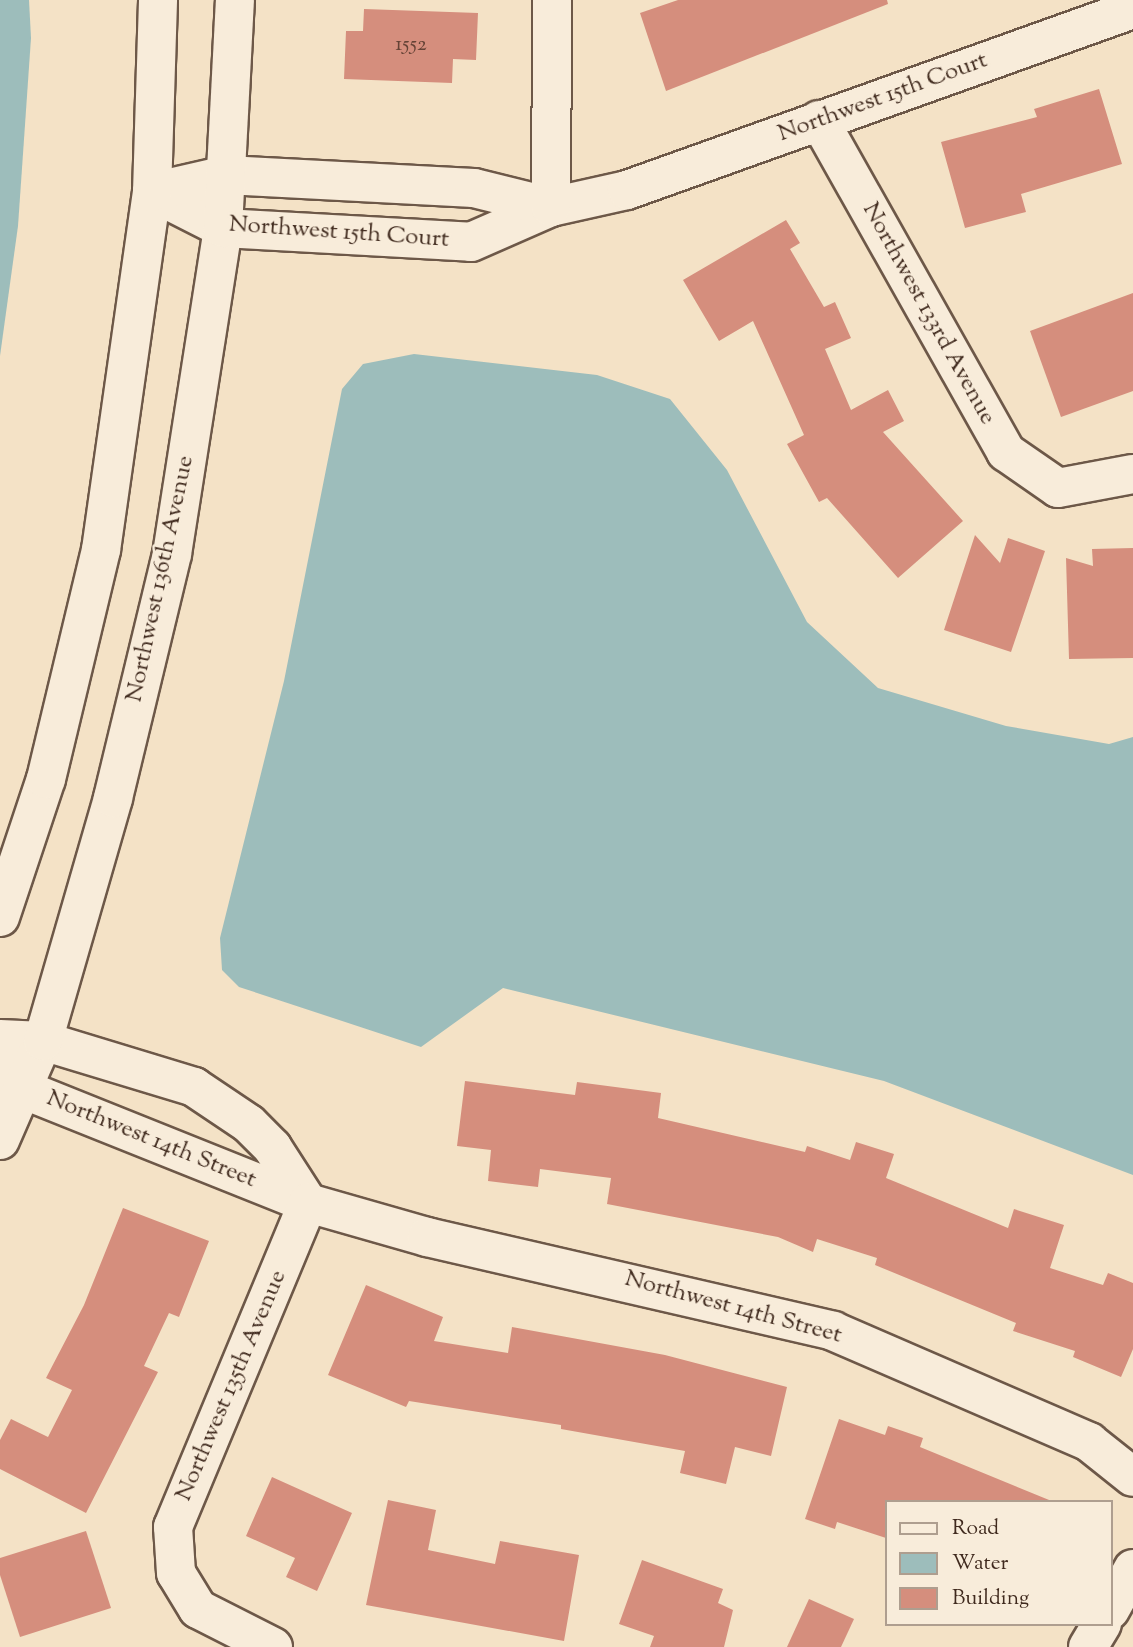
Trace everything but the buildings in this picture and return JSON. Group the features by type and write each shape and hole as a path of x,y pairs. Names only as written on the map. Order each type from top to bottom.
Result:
{"street":[{"path":"0,917 46,779 101,550 152,192 158,0"},
{"name":"Northwest 136th Avenue","path":"0,1140 12,1080 43,1041 113,798 172,554 223,228 234,0"},
{"path":"551,207 552,0"},
{"name":"Northwest 15th Court","path":"152,192 223,228 471,242 551,207 627,190 1133,9"},
{"name":"Northwest 133rd Avenue","path":"819,120 1006,452 1058,488 1133,474"},
{"name":"Northwest 15th Court","path":"152,192 226,175 474,188 551,207"},
{"name":"Northwest 14th Street","path":"0,1039 43,1041 163,1074 223,1103 272,1147 308,1203"},
{"name":"Northwest 14th Street","path":"12,1080 308,1203 427,1237 833,1331 1089,1442 1133,1477"},
{"name":"Northwest 135th Avenue","path":"274,1647 198,1609 176,1573 173,1527 308,1203"},
{"path":"1112,1606 1133,1569"},
{"path":"1088,1647 1101,1626"}],"water":[{"path":"0,0 29,0 31,38 18,226 0,356"},
{"path":"414,354 597,375 670,399 727,470 807,622 878,688 1006,726 1109,744 1133,737 1133,1175 884,1081 503,988 421,1047 239,987 222,970 220,938 284,681 342,389 363,364"}]}
